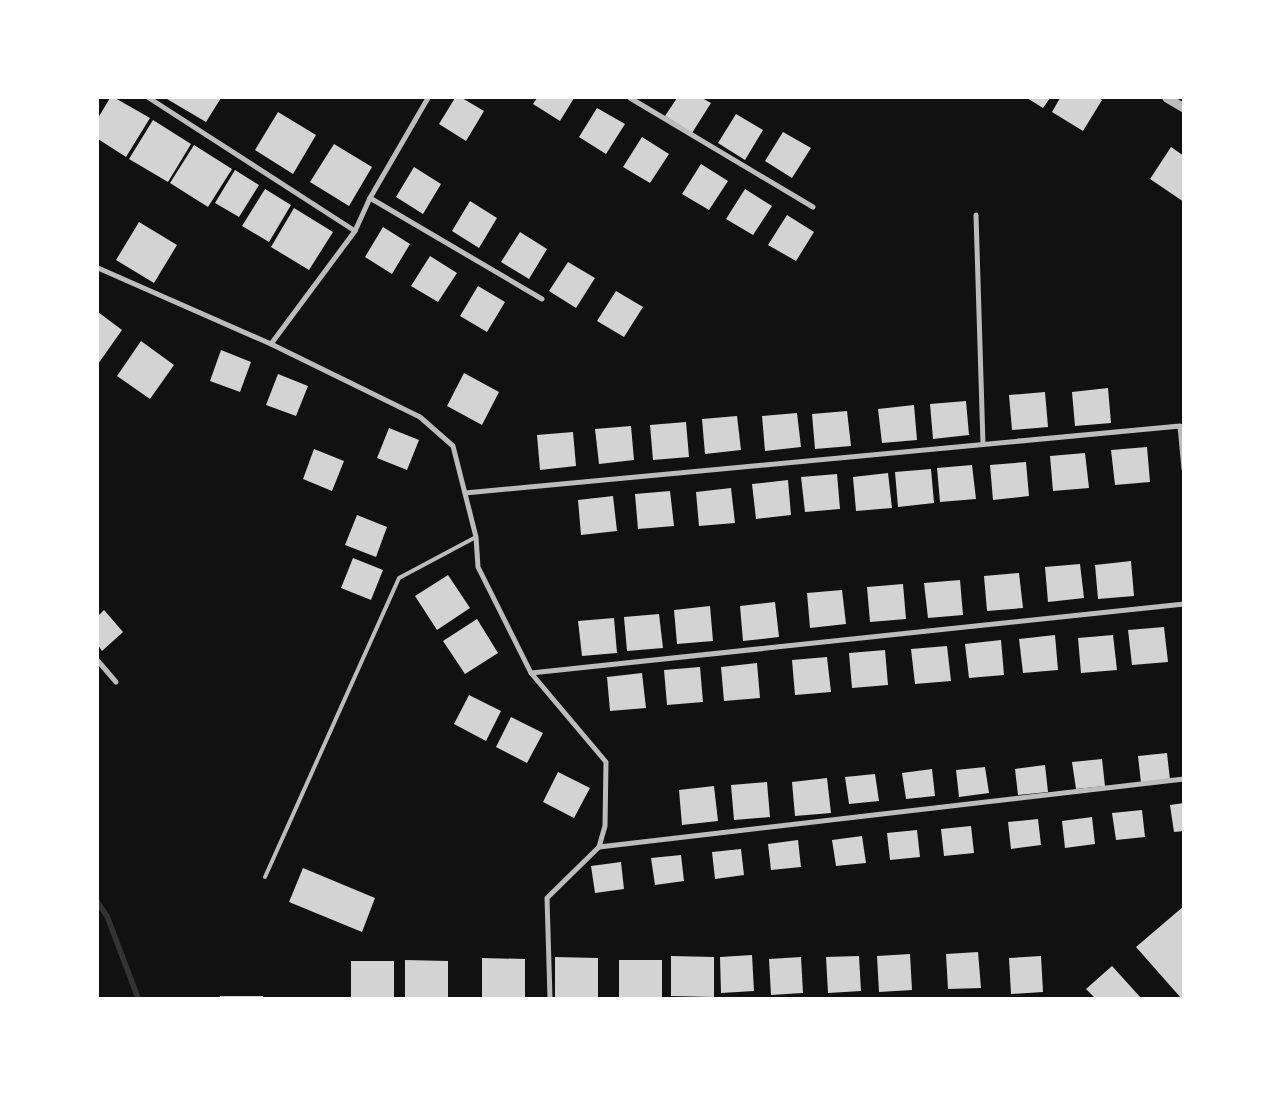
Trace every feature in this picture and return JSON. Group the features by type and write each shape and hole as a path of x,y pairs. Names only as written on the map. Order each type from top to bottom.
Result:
{"street":[{"path":"149,98 356,231"},
{"path":"271,344 356,231 370,198 428,98"},
{"path":"630,98 813,207"},
{"path":"1168,98 1184,108"},
{"path":"370,198 542,299"},
{"path":"976,215 983,444"},
{"path":"98,268 271,344 420,417 453,446 476,537 478,567 531,673 606,762 606,826 599,847 547,898 550,998"},
{"path":"465,493 1180,426 1184,469"},
{"path":"531,673 1184,604"},
{"path":"98,661 116,682"},
{"path":"599,847 1184,779"}],"lane":[{"path":"265,877 399,578 476,537"}],"building":[{"path":"110,98 115,98 150,118 126,157 98,139 98,118"},
{"path":"168,98 221,98 206,122"},
{"path":"455,98 462,98 484,111 466,141 439,124"},
{"path":"537,98 574,98 560,121 533,104"},
{"path":"677,98 702,98 711,103 692,133 665,116"},
{"path":"1027,98 1050,98 1043,108"},
{"path":"1060,98 1099,98 1102,100 1083,131 1052,112"},
{"path":"597,108 625,124 606,154 579,137"},
{"path":"278,112 316,135 293,174 255,150"},
{"path":"736,114 763,130 745,160 718,143"},
{"path":"153,120 191,144 168,182 129,159"},
{"path":"783,132 811,148 792,178 765,161"},
{"path":"642,137 669,154 650,183 623,167"},
{"path":"334,144 372,167 349,206 310,182"},
{"path":"194,145 232,169 208,207 170,183"},
{"path":"1171,147 1184,156 1184,202 1150,179"},
{"path":"701,164 728,181 709,210 682,194"},
{"path":"414,167 441,184 423,214 396,197"},
{"path":"235,170 259,185 239,217 215,203"},
{"path":"265,189 291,205 269,242 242,226"},
{"path":"745,189 772,206 753,235 726,219"},
{"path":"470,201 497,218 479,248 452,231"},
{"path":"294,208 333,232 309,270 271,247"},
{"path":"787,215 814,232 796,261 768,245"},
{"path":"139,222 177,245 154,283 116,260"},
{"path":"383,227 410,244 392,274 365,257"},
{"path":"520,232 547,249 529,279 501,262"},
{"path":"430,256 457,273 438,302 411,286"},
{"path":"568,262 595,278 576,308 549,291"},
{"path":"478,286 505,302 487,332 460,316"},
{"path":"616,291 643,307 624,337 597,321"},
{"path":"98,312 122,330 98,364"},
{"path":"141,341 174,365 150,399 117,376"},
{"path":"221,350 251,362 240,392 210,381"},
{"path":"464,373 499,392 482,425 447,406"},
{"path":"278,374 308,386 296,416 266,405"},
{"path":"1108,388 1111,423 1075,426 1072,392"},
{"path":"1045,392 1048,427 1012,430 1009,395"},
{"path":"966,401 969,435 933,439 930,404"},
{"path":"914,405 917,440 882,443 878,409"},
{"path":"847,411 851,446 815,449 812,414"},
{"path":"797,413 801,447 765,451 762,416"},
{"path":"737,416 741,450 705,454 702,419"},
{"path":"686,422 689,457 653,460 650,425"},
{"path":"631,426 634,460 599,464 595,429"},
{"path":"389,428 419,440 407,470 377,458"},
{"path":"573,432 576,466 540,470 537,435"},
{"path":"1147,447 1150,482 1115,485 1111,450"},
{"path":"314,449 344,461 332,491 303,479"},
{"path":"1085,453 1089,488 1053,491 1050,456"},
{"path":"1026,462 1029,496 993,500 990,465"},
{"path":"972,465 976,499 940,502 937,468"},
{"path":"931,469 934,503 898,507 895,472"},
{"path":"888,473 892,508 856,511 853,477"},
{"path":"837,474 840,509 805,512 801,477"},
{"path":"788,480 791,515 756,519 752,484"},
{"path":"731,488 735,523 699,526 696,492"},
{"path":"670,491 674,526 638,529 635,494"},
{"path":"613,496 617,531 581,535 578,500"},
{"path":"357,515 387,527 376,557 345,545"},
{"path":"353,558 383,570 371,600 341,588"},
{"path":"1131,561 1134,596 1098,599 1095,565"},
{"path":"1080,564 1084,598 1048,602 1045,567"},
{"path":"1019,573 1023,608 987,611 984,576"},
{"path":"448,575 470,608 437,630 415,596"},
{"path":"960,580 963,615 928,618 924,583"},
{"path":"903,584 906,619 870,622 867,587"},
{"path":"842,590 846,624 810,628 807,593"},
{"path":"775,602 779,637 743,641 740,606"},
{"path":"710,606 713,641 677,644 674,610"},
{"path":"104,610 123,632 102,651 98,645 98,616"},
{"path":"659,614 663,648 627,651 624,617"},
{"path":"614,618 617,653 582,656 578,621"},
{"path":"477,619 498,653 465,674 443,641"},
{"path":"1164,627 1168,662 1132,665 1128,630"},
{"path":"1055,635 1058,670 1023,673 1019,639"},
{"path":"1113,635 1117,670 1081,673 1078,638"},
{"path":"1001,640 1004,675 969,678 965,644"},
{"path":"947,646 951,681 915,684 911,649"},
{"path":"885,650 888,685 852,688 849,653"},
{"path":"827,657 831,692 795,695 792,660"},
{"path":"757,663 760,698 724,701 721,667"},
{"path":"700,667 703,702 667,705 664,670"},
{"path":"642,673 646,708 610,711 607,677"},
{"path":"469,695 501,711 486,741 454,724"},
{"path":"511,717 543,733 527,763 496,747"},
{"path":"1167,753 1170,780 1141,783 1138,756"},
{"path":"1102,759 1105,786 1076,789 1072,762"},
{"path":"1045,765 1048,792 1018,795 1015,769"},
{"path":"985,767 989,793 959,797 956,770"},
{"path":"932,769 935,796 906,799 902,773"},
{"path":"558,772 590,788 574,818 543,802"},
{"path":"875,774 879,801 849,804 845,777"},
{"path":"827,778 831,813 795,816 792,782"},
{"path":"767,782 770,817 734,820 731,785"},
{"path":"714,786 718,821 682,825 679,790"},
{"path":"1184,803 1184,831 1174,832 1170,805"},
{"path":"1142,810 1145,837 1116,840 1112,813"},
{"path":"1092,817 1095,844 1065,848 1062,821"},
{"path":"1038,819 1041,845 1011,849 1008,822"},
{"path":"971,826 974,853 944,856 941,829"},
{"path":"917,830 920,857 890,860 887,833"},
{"path":"862,836 866,863 836,866 832,840"},
{"path":"798,840 801,867 771,870 768,844"},
{"path":"741,849 744,875 715,879 712,852"},
{"path":"681,855 684,881 655,885 651,858"},
{"path":"621,862 624,889 595,893 591,866"},
{"path":"303,868 375,898 362,932 289,902"},
{"path":"1184,906 1184,995 1181,998 1136,947"},
{"path":"978,952 981,988 948,989 946,954"},
{"path":"910,954 912,990 879,992 877,956"},
{"path":"752,955 754,991 721,993 720,957"},
{"path":"671,956 714,957 714,997 671,996"},
{"path":"859,956 861,991 828,993 826,957"},
{"path":"1041,956 1043,992 1011,994 1009,958"},
{"path":"555,957 598,958 598,998 555,997"},
{"path":"801,957 803,993 771,995 769,959"},
{"path":"482,958 525,959 525,998 482,998"},
{"path":"405,960 448,961 448,998 405,998"},
{"path":"619,960 662,960 662,998 619,998"},
{"path":"351,961 394,961 394,998 351,998"},
{"path":"1112,966 1141,998 1095,998 1086,989"},
{"path":"220,996 263,996 263,998 220,998"}],"waterway":[{"path":"98,903 107,916 138,998"}]}
